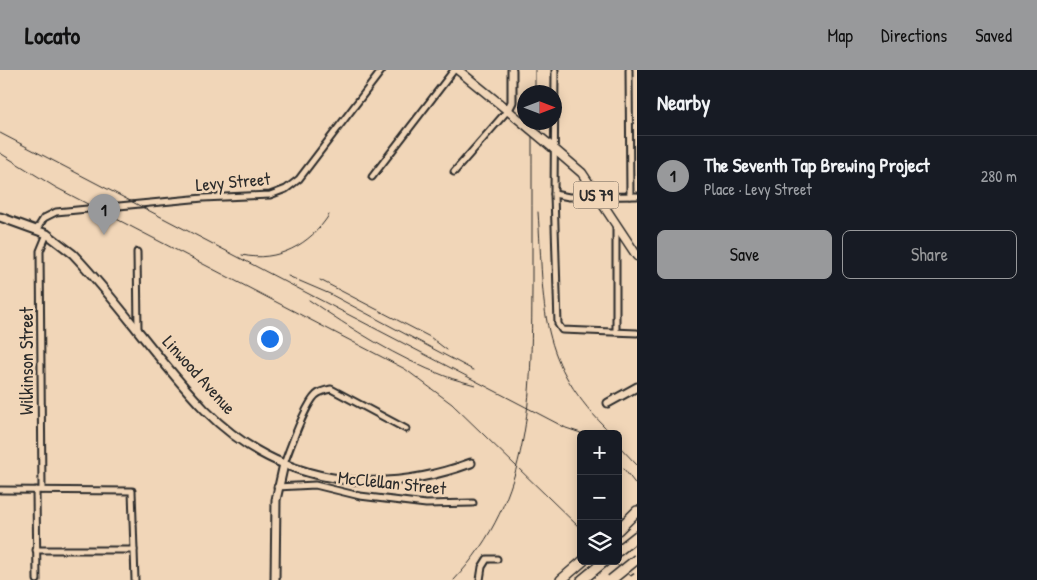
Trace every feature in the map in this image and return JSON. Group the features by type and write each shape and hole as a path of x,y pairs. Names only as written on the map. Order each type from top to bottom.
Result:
{"highway":[{"path":"622,527 637,511"},
{"path":"622,528 637,517"},
{"path":"622,548 637,536"},
{"path":"611,580 637,559"},
{"path":"561,580 578,565"},
{"path":"582,580 600,565"}],"main road":[{"name":"US 79","path":"458,70 582,173 637,256"},
{"path":"508,110 512,102 512,70"},
{"name":"Linwood Avenue","path":"0,216 38,229 66,247 84,264 216,420 257,451 284,464 323,476 378,482 426,477 471,463"},
{"path":"608,403 637,388"},
{"path":"275,580 275,509 284,464"}],"street":[{"name":"Levy Street","path":"38,229 44,218 56,212 203,198 270,195 286,190 299,179 382,70"},
{"path":"372,177 454,70"},
{"path":"555,70 554,194 557,314 560,328 570,332 616,331 637,333"},
{"path":"629,70 630,196"},
{"path":"454,172 508,110"},
{"path":"554,194 598,197 637,196"},
{"path":"616,225 616,331"},
{"name":"Wilkinson Street","path":"42,490 40,251 47,234"},
{"path":"137,252 138,329"},
{"path":"284,464 292,440 314,397 324,391 331,389 406,428"},
{"name":"McClellan Street","path":"278,487 315,485 360,496 426,504 473,503"},
{"path":"0,490 132,491 135,580"},
{"path":"36,490 37,580"},
{"path":"36,550 134,550"},
{"path":"480,580 482,567 487,559 497,559"}],"railway":[{"path":"535,70 535,85"},
{"path":"454,580 480,548 499,514 513,479 522,443 528,406 530,368 532,130"},
{"path":"0,133 566,428 577,432"},
{"path":"0,153 55,187 405,369 452,404 577,525"},
{"path":"538,212 544,306 549,332 557,357 569,382 587,407 608,430"},
{"path":"242,255 268,256 292,249 313,235 329,215"},
{"path":"288,276 330,294 473,370"},
{"path":"320,280 430,337 447,350"},
{"path":"309,300 392,352 427,369 475,385"},
{"path":"622,449 637,465"},
{"path":"624,469 637,486"},
{"path":"617,565 636,580"}],"place":[{"name":"The Seventh Tap Brewing Project","path":"104,235"}]}
